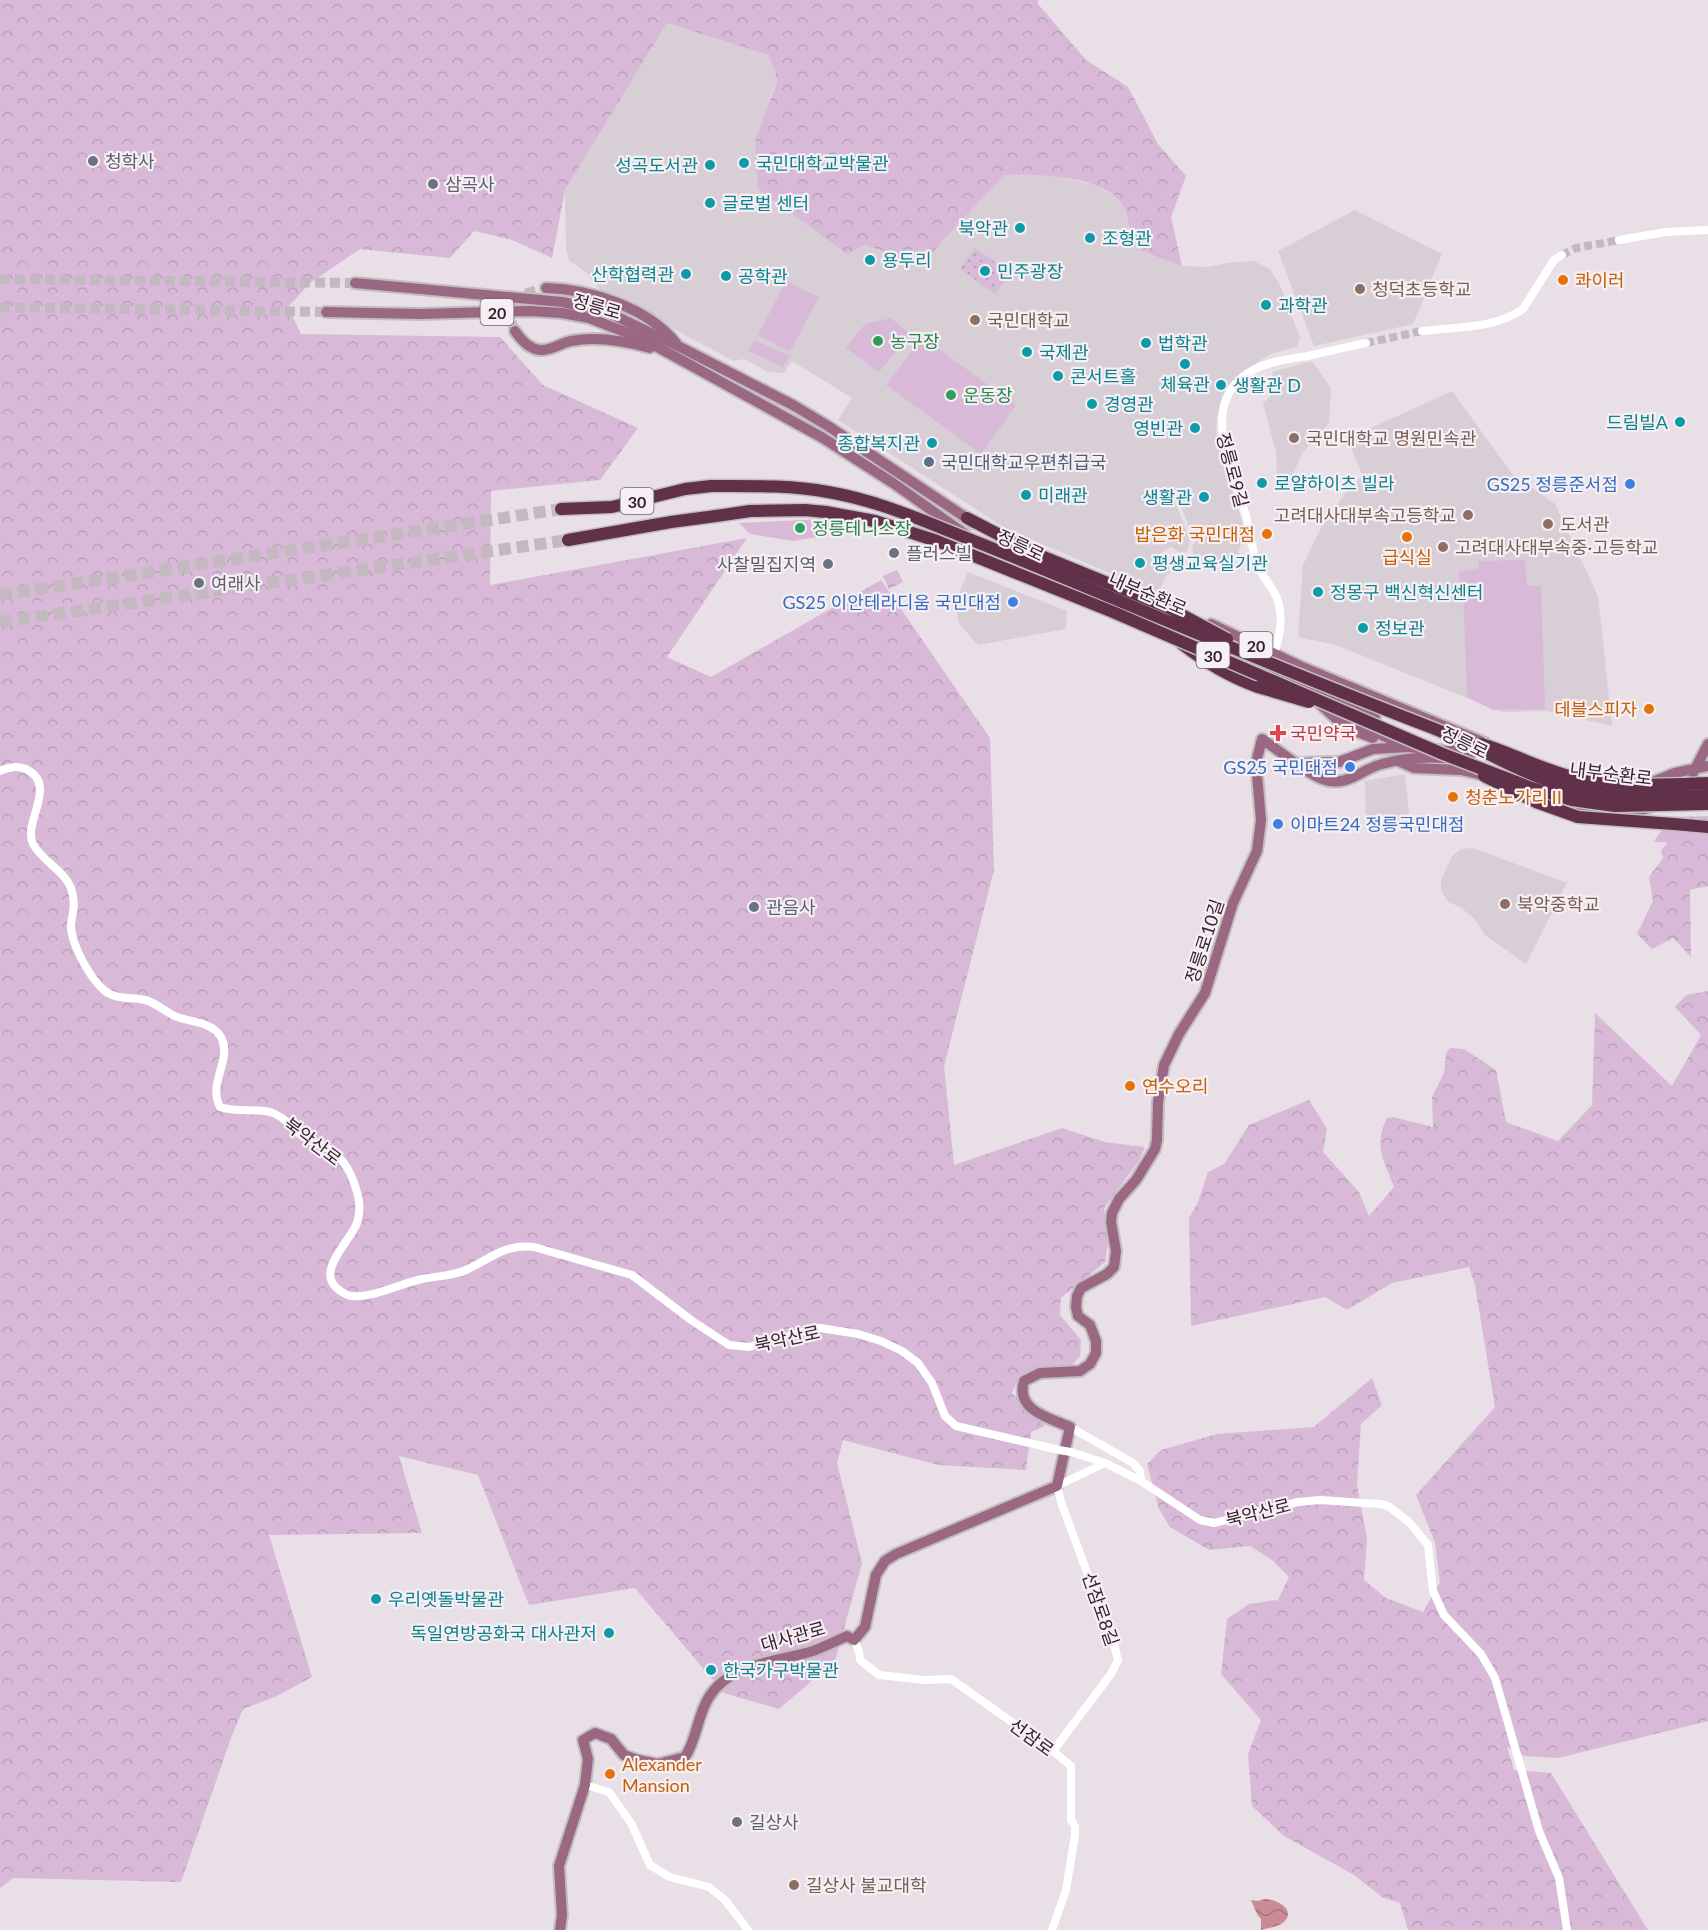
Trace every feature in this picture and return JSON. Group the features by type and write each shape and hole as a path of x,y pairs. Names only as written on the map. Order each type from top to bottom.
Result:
{"highway":[{"name":"내부순환로","path":"561,509 612,507 685,489 711,486 802,488 829,492 886,507 1272,659 1443,732 1521,770 1570,788 1643,798 1708,795"},
{"name":"내부순환로","path":"568,540 671,522 759,511 826,512 875,520 904,529 1113,612 1532,788 1590,803 1633,807 1708,804"},
{"path":"967,518 1034,553 1180,613 1272,659"},
{"path":"1072,586 1169,634 1232,678 1303,701 1342,709"},
{"path":"1443,732 1506,751 1545,768 1586,780 1647,786 1708,782"},
{"path":"1445,752 1536,802 1569,815 1590,819 1708,827"}],"main road":[{"name":"정릉로","path":"355,283 583,305 605,311 764,390 828,426 1012,547 1112,587 1148,596"},
{"path":"546,288 575,290 612,300 664,329 678,346"},
{"name":"정릉로","path":"326,312 420,314 530,311 562,313 614,326 823,438 893,483 978,543 1008,559 1287,679 1465,760 1505,782 1548,801 1582,810 1625,814 1646,809 1692,785 1708,782"},
{"path":"514,332 528,345 539,350 550,349 569,341 585,340 605,340 662,350"},
{"path":"702,372 719,373 758,394 764,395 764,390"},
{"name":"정릉로","path":"967,518 1148,596 1272,659 1583,784 1621,787 1649,784 1675,773 1708,766"},
{"name":"정릉로","path":"1066,569 1115,581"},
{"path":"1301,686 1310,697 1318,701 1345,727 1371,737 1408,747 1445,752 1481,743"},
{"path":"1301,686 1353,722 1408,747"},
{"path":"1371,737 1377,742 1373,749"},
{"name":"정릉로10길","path":"1070,1427 1032,1410 1025,1403 1022,1396 1024,1381 1040,1373 1080,1371 1090,1364 1096,1353 1096,1341 1090,1325 1078,1316 1077,1296 1081,1288 1107,1274 1114,1267 1116,1251 1111,1222 1112,1213 1119,1199 1136,1180 1155,1149 1158,1102 1164,1065 1179,1034 1205,993 1233,903 1257,851 1261,820 1256,763 1262,739 1297,763 1313,769 1326,781 1343,781 1377,766 1398,761 1433,756 1465,760"},
{"path":"1465,760 1481,743"},
{"path":"1692,785 1694,768 1708,744"},
{"path":"1313,769 1373,749 1408,747"},
{"path":"1398,761 1414,768 1468,771 1505,782"},
{"path":"1058,1486 1070,1427"},
{"name":"대사관로","path":"560,1930 562,1915 559,1866 585,1785 588,1759 583,1740 595,1732 610,1738 624,1755 658,1764 685,1757 691,1748 700,1713 710,1695 729,1677 760,1663 812,1651 847,1636 855,1640 865,1627 876,1575 885,1561 896,1554 1058,1486"}],"street":[{"path":"1619,240 1666,232 1708,230"},
{"path":"1422,331 1480,324 1516,314 1523,309 1554,260 1562,255"},
{"name":"정릉로9길","path":"1272,659 1281,632 1279,602 1258,567 1246,516 1225,452 1221,432 1221,416 1225,401 1233,388 1254,370 1282,359 1365,343"},
{"path":"1072,586 1166,618 1258,655 1277,664 1287,679"},
{"path":"1258,655 1272,659"},
{"name":"북악산로","path":"0,771 16,767 27,770 37,778 40,788 30,833 32,842 38,852 56,867 71,888 75,905 71,924 72,934 86,968 102,989 116,997 145,1000 176,1017 205,1024 221,1037 224,1047 223,1061 216,1082 215,1097 220,1107 231,1111 267,1111 279,1115 300,1135 331,1150 342,1159 358,1197 359,1214 356,1225 332,1263 330,1274 334,1286 348,1296 364,1296 466,1270 508,1248 534,1247 632,1275 691,1320 729,1345 749,1347 805,1330 820,1328 858,1334 881,1341 902,1351 918,1363 932,1383 945,1416 956,1426 1071,1452 1105,1463 1141,1481 1200,1520 1214,1523 1270,1508 1320,1500 1388,1506 1418,1530 1428,1545 1433,1591 1444,1615 1481,1654 1495,1678 1539,1831 1559,1878 1567,1930"},
{"path":"1070,1427 1133,1462 1140,1471 1141,1481"},
{"name":"대사관로","path":"1058,1486 1105,1463"},
{"name":"선잠로8길","path":"1053,1751 1111,1674 1118,1660 1062,1505 1058,1486"},
{"name":"선잠로","path":"855,1640 860,1660 879,1675 925,1680 951,1679 1071,1766 1071,1820 1075,1826 1075,1835 1066,1890 1052,1930"},
{"path":"585,1785 609,1792 630,1822 650,1865 670,1877 709,1887 725,1900 748,1930"}],"shaded area":[{"name":"국민대학교","path":"667,23 768,55 775,70 777,82 769,100 864,245 883,251 886,264 929,256 1004,175 1024,174 1055,176 1094,185 1115,196 1123,205 1141,249 1182,266 1208,267 1253,261 1270,269 1280,285 1300,338 1297,346 1269,355 1240,373 1222,398 1217,417 1216,431 1221,456 1246,534 1238,551 1240,557 1195,565 1192,546 1196,542 1178,500 1175,501 1190,541 1187,551 1180,553 1171,547 1158,555 1162,562 1166,563 1170,560 1171,565 1168,571 1170,573 1166,576 1158,594 1005,528 838,420 852,398 792,361 784,373 768,372 744,359 733,361 598,288 588,274 569,260 566,248 565,190"},
{"name":"청덕초등학교","path":"1355,210 1442,254 1413,324 1314,346 1278,251"},
{"name":"국민대학교 명원민속관","path":"1312,361 1331,388 1329,423 1303,452 1286,489 1278,492 1276,452 1263,403 1276,391 1272,372"},
{"name":"고려대사대부속중·고등학교","path":"1452,391 1513,475 1555,504 1598,596 1612,726 1547,711 1502,712 1336,645 1298,637 1303,565 1321,528 1349,488 1363,476 1347,439"},
{"path":"968,572 1067,611 1066,629 978,645 959,624 955,604"},
{"path":"1405,774 1409,811 1407,824 1366,820 1365,781"},
{"name":"북악중학교","path":"1473,848 1567,883 1526,964 1485,935 1474,918 1460,907 1448,902 1441,890 1441,880 1452,856 1461,849"}],"green space":[{"path":"0,0 1038,0 1038,4 1086,60 1128,87 1158,144 1186,176 1171,217 1182,266 1151,254 1136,245 1125,208 1113,195 1085,182 1033,175 1004,175 929,256 885,264 883,251 864,245 847,254 758,189 755,141 777,82 775,70 768,55 667,23 565,190 552,258 512,240 474,231 450,258 360,249 310,283 288,307 301,334 500,337 543,385 638,428 600,480 491,491 490,585 747,538 667,657 711,677 881,580 990,738 994,870 944,1066 954,1165 1062,1128 1105,1142 1145,1147 1139,1161 1104,1208 1108,1242 1105,1262 1061,1298 1060,1315 1081,1340 1080,1356 1070,1367 1041,1369 1020,1375 1012,1393 1045,1426 1031,1432 1026,1470 938,1465 843,1440 837,1463 862,1563 835,1661 779,1709 724,1693 635,1588 529,1605 478,1475 399,1456 422,1533 269,1535 312,1677 277,1696 243,1709 181,1882 13,1878 0,1888"},
{"name":"민주광장","path":"975,248 1010,273 995,294 960,269"},
{"path":"786,281 819,297 790,352 758,335"},
{"name":"농구장","path":"891,318 910,334 879,372 846,348 865,324"},
{"name":"운동장","path":"922,337 1016,405 981,454 886,385"},
{"path":"754,340 790,356 783,367 748,351"},
{"name":"정릉테니스장","path":"822,519 854,525 856,531 793,541 750,534 739,523"},
{"path":"1525,560 1527,586 1541,586 1545,709 1493,710 1467,697 1463,588 1459,587 1459,572 1479,568 1478,561"},
{"path":"897,570 903,582 889,589 883,576"},
{"path":"1708,816 1708,886 1690,890 1691,957 1673,938 1652,949 1637,934 1653,901 1649,877 1663,858 1661,850 1668,843 1654,841 1671,817"},
{"path":"1708,991 1708,1721 1558,1758 1524,1756 1507,1747 1514,1770 1551,1773 1648,1930 1408,1930 1400,1903 1382,1897 1354,1875 1284,1836 1252,1806 1248,1754 1261,1720 1221,1674 1227,1619 1249,1604 1278,1600 1289,1577 1272,1560 1250,1546 1209,1550 1170,1527 1159,1509 1147,1464 1161,1450 1217,1434 1314,1427 1372,1378 1382,1405 1361,1424 1357,1485 1367,1538 1364,1580 1386,1598 1423,1612 1440,1582 1435,1543 1416,1495 1495,1407 1475,1285 1469,1267 1392,1283 1347,1310 1325,1297 1191,1326 1189,1218 1198,1202 1208,1172 1224,1164 1249,1125 1309,1100 1327,1129 1323,1152 1359,1192 1369,1216 1394,1187 1380,1145 1387,1118 1393,1117 1433,1127 1432,1097 1444,1073 1446,1054 1450,1048 1464,1049 1496,1070 1506,1122 1558,1141 1592,1105 1595,1013 1672,1086 1701,1035 1675,1007 1686,995"}],"water":[{"path":"1265,1899 1279,1903 1288,1913 1282,1924 1261,1930 1261,1919 1251,1900"}],"tunnel":[{"path":"1562,255 1576,248 1619,240"},
{"path":"0,279 355,283"},
{"path":"515,331 511,320 512,305 521,296 546,288"},
{"path":"0,307 326,312"},
{"path":"1366,343 1422,331"},
{"path":"0,595 561,509"},
{"path":"0,622 568,540"}],"place":[{"name":"청학사","path":"93,161"},
{"name":"국민대학교박물관","path":"744,163"},
{"name":"성곡도서관","path":"710,165"},
{"name":"삼곡사","path":"433,184"},
{"name":"글로벌 센터","path":"710,203"},
{"name":"북악관","path":"1020,228"},
{"name":"조형관","path":"1090,238"},
{"name":"용두리","path":"870,260"},
{"name":"민주광장","path":"985,271"},
{"name":"산학협력관","path":"686,274"},
{"name":"공학관","path":"726,276"},
{"name":"콰이러","path":"1563,280"},
{"name":"청덕초등학교","path":"1360,289"},
{"name":"과학관","path":"1266,305"},
{"name":"국민대학교","path":"975,320"},
{"name":"농구장","path":"878,341"},
{"name":"법학관","path":"1146,343"},
{"name":"국제관","path":"1027,352"},
{"name":"체육관","path":"1185,364"},
{"name":"콘서트홀","path":"1058,376"},
{"name":"생활관 D","path":"1221,385"},
{"name":"운동장","path":"951,395"},
{"name":"경영관","path":"1092,404"},
{"name":"드림빌A","path":"1680,422"},
{"name":"영빈관","path":"1195,428"},
{"name":"국민대학교 명원민속관","path":"1294,438"},
{"name":"종합복지관","path":"932,443"},
{"name":"국민대학교우편취급국","path":"929,462"},
{"name":"로얄하이츠 빌라","path":"1262,483"},
{"name":"GS25 정릉준서점","path":"1630,484"},
{"name":"미래관","path":"1026,495"},
{"name":"생활관","path":"1204,497"},
{"name":"고려대사대부속고등학교","path":"1468,515"},
{"name":"도서관","path":"1548,524"},
{"name":"정릉테니스장","path":"800,528"},
{"name":"밥은화 국민대점","path":"1267,534"},
{"name":"급식실","path":"1407,537"},
{"name":"고려대사대부속중·고등학교","path":"1443,547"},
{"name":"플러스빌","path":"894,553"},
{"name":"평생교육실기관","path":"1140,563"},
{"name":"사찰밀집지역","path":"828,564"},
{"name":"여래사","path":"199,583"},
{"name":"정몽구 백신혁신센터","path":"1318,592"},
{"name":"GS25 이안테라디움 국민대점","path":"1013,602"},
{"name":"정보관","path":"1363,628"},
{"name":"데블스피자","path":"1649,709"},
{"name":"국민약국","path":"1278,733"},
{"name":"GS25 국민대점","path":"1350,767"},
{"name":"청춘노가리Ⅱ","path":"1453,797"},
{"name":"이마트24 정릉국민대점","path":"1278,824"},
{"name":"북악중학교","path":"1505,904"},
{"name":"관음사","path":"754,907"},
{"name":"연수오리","path":"1130,1086"},
{"name":"우리옛돌박물관","path":"376,1599"},
{"name":"독일연방공화국 대사관저","path":"609,1633"},
{"name":"한국가구박물관","path":"711,1670"},
{"name":"Alexander Mansion","path":"610,1774"},
{"name":"길상사","path":"737,1822"},
{"name":"길상사 불교대학","path":"794,1885"}]}
